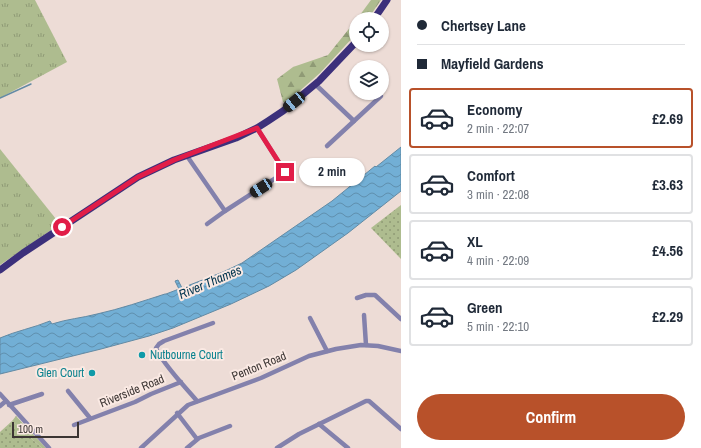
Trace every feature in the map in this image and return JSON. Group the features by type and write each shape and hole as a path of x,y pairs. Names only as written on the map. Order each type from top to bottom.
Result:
{"main road":[{"path":"379,12 387,0"},
{"path":"0,270 23,253 138,177 174,160 257,128 283,112 315,84 349,49"}],"street":[{"path":"315,84 354,121"},
{"path":"327,146 377,100"},
{"path":"207,224 224,211 285,172 257,128"},
{"path":"187,156 224,211"},
{"path":"358,298 366,295 375,295 401,319"},
{"path":"364,315 366,345"},
{"path":"310,318 327,351"},
{"name":"Riverside Road","path":"197,401 165,363 156,348 164,341 213,323"},
{"name":"Penton Road","path":"141,448 188,405 261,378 309,356 347,346 378,346 401,351"},
{"name":"Riverside Road","path":"74,425 181,382"},
{"name":"Riverside Road","path":"68,391 90,418"},
{"path":"0,394 50,448"},
{"path":"0,406 42,394"},
{"path":"277,448 319,424 366,401 369,401 401,429"},
{"path":"178,413 197,439"},
{"path":"319,424 348,448"},
{"path":"187,448 197,439 227,429"}],"green space":[{"path":"0,0 35,0 67,62 0,98"},
{"path":"371,0 381,0 373,12 362,12"},
{"path":"349,29 349,42 320,73 286,103 283,102 277,79 293,67 328,55"},
{"path":"0,149 60,224 0,265"},
{"path":"401,205 401,259 371,228"},
{"path":"16,416 46,448 42,448 12,421"},
{"path":"12,421 42,448 0,448 0,432"}],"water":[{"name":"River Thames","path":"401,147 401,191 348,233 296,270 269,286 231,304 173,328 149,336 0,374 0,338 50,321 52,324 131,305 179,289 175,281 178,280 182,288 242,263 332,201"}],"waterway":[{"path":"0,98 31,84"}],"place":[{"name":"Nutbourne Court","path":"142,355"},
{"name":"Glen Court","path":"92,373"}],"route":[{"path":"62,227 138,177 159,166 236,138 257,128 285,172"}]}
